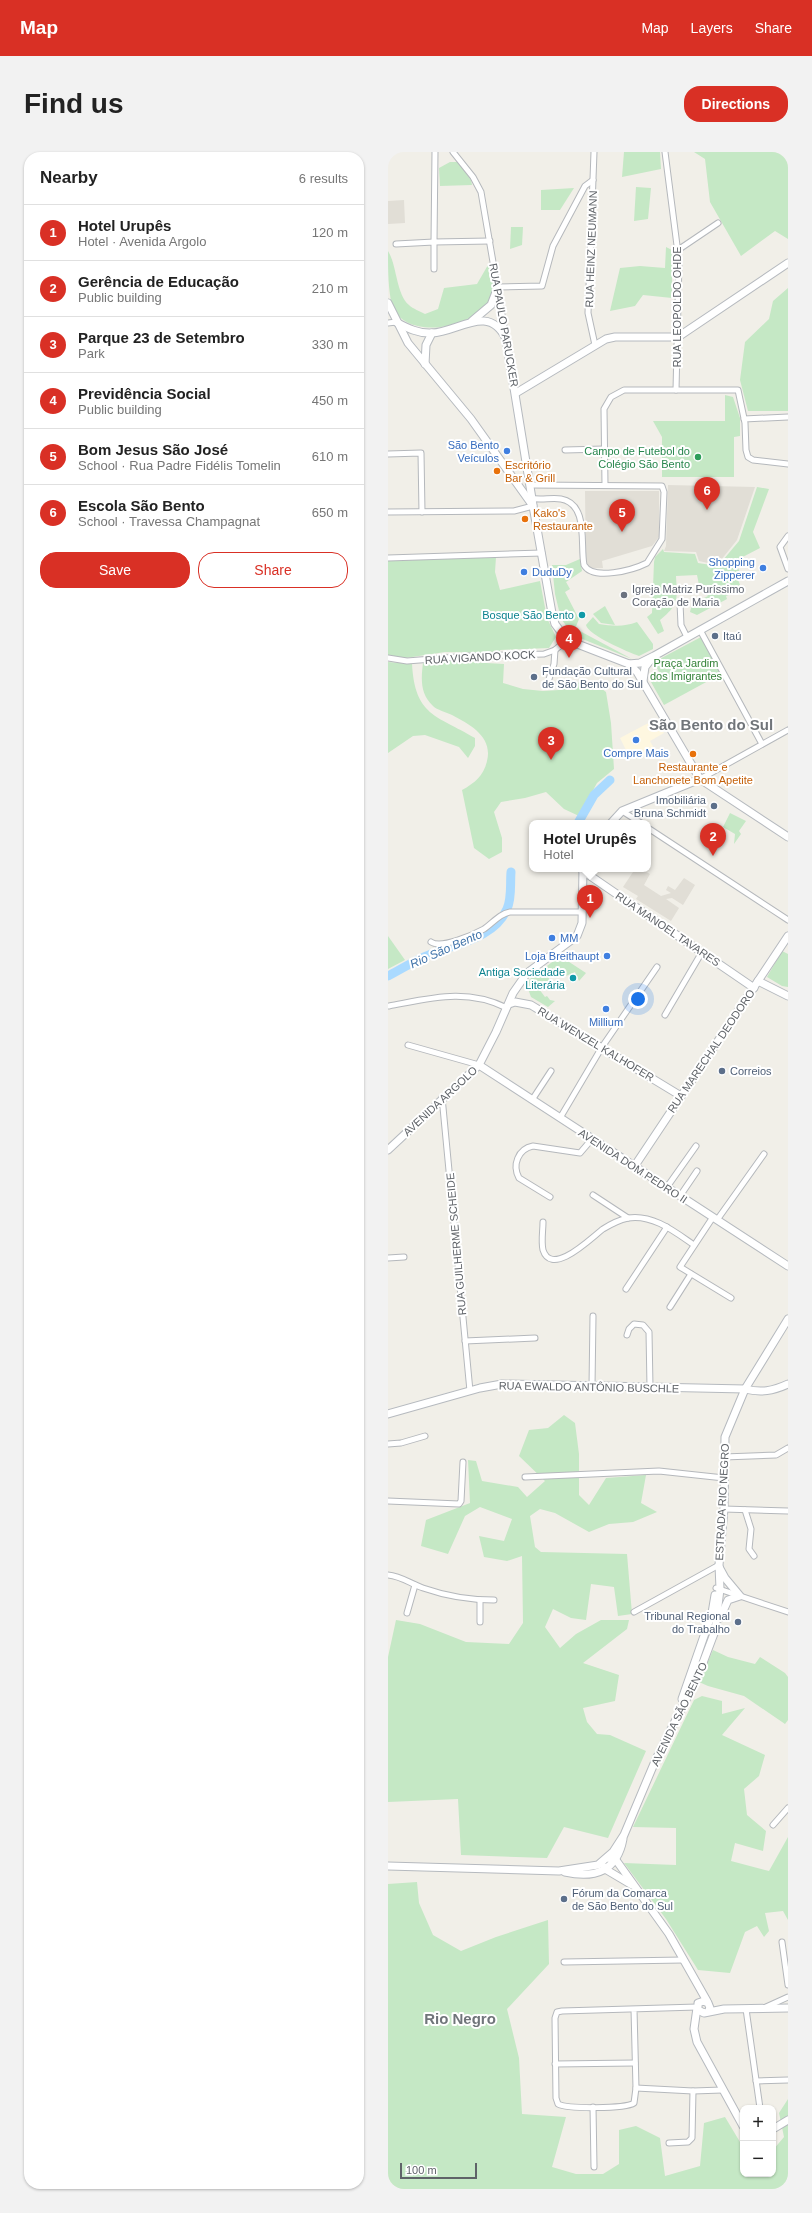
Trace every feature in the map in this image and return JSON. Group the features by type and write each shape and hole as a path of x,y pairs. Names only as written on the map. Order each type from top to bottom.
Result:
{"main road":[{"path":"516,393 595,345 610,338 678,337 788,263"},
{"path":"471,322 491,305 498,287"},
{"path":"388,303 396,322 408,343 471,419 531,503"},
{"path":"396,322 410,329 432,333 471,322 482,321 493,324 501,330 506,339"},
{"path":"425,364 426,345 432,333"},
{"name":"RUA PAULO PARUCKER","path":"506,339 516,393 530,485 531,503 542,553 553,619 558,630 567,640"},
{"path":"520,489 526,490 530,485"},
{"path":"629,664 640,663 654,656 788,581"},
{"path":"567,640 629,664 637,672 700,779 788,837"},
{"path":"643,682 645,668 654,656"},
{"path":"613,820 622,811 700,779"},
{"name":"AVENIDA ARGOLO","path":"388,1150 442,1097 479,1065 513,993 527,973 577,936 581,926 583,872"},
{"name":"RUA MANOEL TAVARES","path":"586,872 702,952 756,984 788,996"},
{"name":"RUA MARECHAL DEODORO","path":"634,1166 788,936"},
{"name":"RUA WENZEL KALHOFER","path":"508,1006 515,1002 531,1005 682,1096"},
{"name":"AVENIDA DOM PEDRO II","path":"479,1065 788,1266"},
{"name":"ESTRADA RIO NEGRO","path":"718,1588 718,1565 724,1510 724,1457 727,1430 745,1389 788,1319"},
{"name":"RUA EWALDO ANTÔNIO BUSCHLE","path":"388,1414 470,1391 511,1384 745,1389 766,1391 788,1384"},
{"path":"715,1631 728,1600 740,1596 725,1578 718,1565"},
{"path":"675,1718 712,1613 718,1588"},
{"name":"AVENIDA SÃO BENTO","path":"558,1871 573,1874 596,1874 605,1870 616,1860 624,1835 675,1718 698,1676 715,1631 718,1588"},
{"name":"AVENIDA SÃO BENTO","path":"388,1866 558,1871 591,1867 606,1860 624,1835"},
{"path":"634,1886 605,1870 606,1860 616,1860 665,1929 708,2003 706,2012 694,2024"},
{"path":"596,1874 613,1874 621,1868"},
{"path":"696,1984 697,2006 694,2024 698,2042 722,2090 740,2121"},
{"path":"697,2006 708,2003 724,2009"},
{"path":"697,2006 699,2011 706,2012 724,2009 788,2008"},
{"path":"776,2127 788,2120"}],"street":[{"path":"434,269 435,152"},
{"name":"RUA PAULO PARUCKER","path":"453,152 470,172 480,188 506,339"},
{"name":"RUA HEINZ NEUMANN","path":"594,152 588,313 595,345"},
{"name":"RUA LEOPOLDO OHDE","path":"665,152 678,250 678,337 676,390"},
{"path":"498,287 542,286 556,239 585,186 593,180"},
{"path":"678,250 718,223"},
{"path":"396,244 490,241"},
{"path":"388,323 396,322"},
{"path":"605,485 604,409 611,397 624,390 738,390 744,419 746,450 748,457 753,460 788,464"},
{"path":"744,419 788,417"},
{"path":"565,450 604,449"},
{"path":"388,454 421,454 422,512"},
{"path":"388,512 514,511 531,503 542,500 561,499 569,502 577,510 581,523 584,565 589,571 603,574 647,563 662,539 664,492 662,486 530,485"},
{"path":"531,503 536,505 542,500"},
{"path":"788,536 780,547 788,569"},
{"path":"388,558 542,553"},
{"path":"680,603 680,625 687,637"},
{"path":"700,630 762,744"},
{"name":"RUA VIGANDO KOCK","path":"388,658 408,661 470,656 538,655 555,650 567,640"},
{"path":"549,679 554,664 555,650"},
{"path":"700,779 788,730"},
{"path":"622,811 636,820"},
{"path":"651,830 788,920"},
{"path":"431,942 435,945 442,945 475,933 507,912 582,912"},
{"path":"665,1015 702,952"},
{"path":"560,1118 602,1047 657,967"},
{"path":"389,1006 458,995 508,1006"},
{"path":"408,1045 479,1065"},
{"path":"532,1100 551,1071"},
{"name":"RUA GUILHERME SCHEIDE","path":"442,1097 470,1391"},
{"path":"550,1197 519,1178 516,1166 520,1153 528,1147 533,1146 580,1153 592,1139"},
{"path":"667,1187 696,1146"},
{"path":"731,1298 680,1267 694,1245 764,1154"},
{"path":"680,1196 697,1171"},
{"path":"593,1195 628,1218"},
{"path":"544,1222 542,1244 545,1253 548,1256 560,1258 572,1254 604,1228 628,1218 650,1220 667,1227 694,1245"},
{"path":"626,1289 667,1227"},
{"path":"388,1258 404,1257"},
{"path":"670,1307 691,1274"},
{"path":"592,1386 593,1316"},
{"path":"627,1335 629,1329 634,1324 643,1326 649,1332 650,1387"},
{"path":"465,1341 535,1338"},
{"path":"388,1444 401,1443 425,1436"},
{"path":"724,1457 776,1455 788,1448"},
{"path":"388,1501 459,1504 461,1501 463,1462"},
{"path":"525,1477 659,1471 724,1478"},
{"path":"724,1510 788,1511"},
{"path":"745,1510 751,1529 750,1549 754,1556"},
{"path":"634,1612 718,1565"},
{"path":"388,1575 399,1577 415,1585 446,1595 480,1600 494,1600"},
{"path":"407,1614 415,1585"},
{"path":"718,1588 788,1612"},
{"path":"480,1600 480,1622"},
{"path":"773,1825 788,1808"},
{"path":"782,1942 788,1985"},
{"path":"564,1962 683,1960"},
{"path":"764,2009 788,1997"},
{"path":"634,2009 636,2088 634,2103 624,2106 593,2107 566,2106 558,2104 556,2098 555,2064 555,2018 557,2012 697,2006"},
{"path":"746,2009 760,2105"},
{"path":"555,2064 635,2063"},
{"path":"756,2081 788,2080"},
{"path":"636,2088 693,2091 722,2090"},
{"path":"669,2143 688,2142 692,2138 693,2091"},
{"path":"593,2107 594,2168"}],"shaded area":[{"path":"404,200 405,223 388,224 388,201"},
{"path":"668,485 755,487 737,540 717,565 699,561 696,552 664,551 666,546"},
{"path":"585,491 659,491 659,537 652,546 602,561 603,568 586,568"},
{"name":"Compre Mais","path":"656,719 664,733 650,741 656,752 646,758 644,755 638,758 634,750 628,754 620,738"},
{"path":"633,872 646,872 650,874 644,885 661,896 671,893 666,890 668,886 675,890 684,878 695,885 683,905 672,898 666,899 679,908 671,921 636,899 638,896 623,887"}],"green space":[{"path":"624,152 660,152 661,169 622,177"},
{"path":"694,152 788,152 788,239 775,231 741,256 710,202 705,159"},
{"path":"450,162 458,162 471,180 472,185 440,186 439,168"},
{"path":"636,187 651,188 648,219 634,221"},
{"path":"574,188 560,210 541,210 541,190"},
{"path":"511,227 523,227 522,245 510,249"},
{"path":"666,247 672,250 672,298 643,295 635,306 610,311 620,268 640,266 665,268"},
{"path":"388,251 399,287 405,300 415,309 425,314 438,309 444,288 477,284 488,265 494,281 491,297 481,310 467,319 450,325 432,328 415,325 401,318 392,306 388,272"},
{"path":"788,288 788,411 748,411 740,380 745,342 769,319 773,301"},
{"name":"Campo de Futebol do Colégio São Bento","path":"725,395 733,397 740,418 740,436 734,437 734,477 662,477 662,437 653,421 725,421"},
{"path":"757,487 769,489 753,532 760,548 735,561 741,575 737,577 740,585 736,588 736,592 726,596 727,599 697,615 690,612 692,604 708,596 699,585 697,575 676,576 676,600 671,609 660,620 664,631 658,634 647,617 652,613 655,557 663,549 664,552 695,554 698,563 718,566 739,541"},
{"path":"496,557 495,572 500,590 540,581 547,618 556,637 549,648 500,650 500,653 445,652 399,659 388,656 388,561"},
{"path":"580,559 582,571 566,582 570,589 565,592 579,619 573,634 561,619 555,594 552,565 566,565"},
{"path":"605,606 615,625 601,623 593,614"},
{"path":"593,617 599,624 604,625 614,626 637,622 653,644 653,649 639,656 609,643 588,629 586,625"},
{"path":"578,630 632,659 575,636"},
{"name":"Praça Jardim dos Imigrantes","path":"701,637 721,674 664,705 651,682 661,676 654,662"},
{"path":"451,661 504,664 503,683 523,689 543,691 559,690 573,683 593,682 606,692 611,723 614,769 597,783 579,816 564,809 546,792 525,798 501,802 494,812 502,838 502,852 489,859 474,848 462,790 475,781 484,770 488,753 487,745 484,739 473,728 433,706 426,696 422,686 423,663"},
{"path":"388,662 412,664 414,681 423,704 430,712 439,718 475,738 475,746 468,758 459,747 425,735 413,736 388,753"},
{"path":"730,813 746,821 739,831 741,834 734,844 735,834 723,827"},
{"path":"388,936 405,960 388,969"},
{"path":"782,951 788,954 788,987 782,986 767,977"},
{"path":"560,956 586,973 579,981 575,972 566,976 564,973 548,977 550,980 539,989 545,997 547,996 550,1000 555,1001 548,1007 531,997 527,986 530,979"},
{"path":"564,1415 575,1423 579,1454 579,1495 589,1505 606,1478 646,1475 641,1503 657,1512 633,1522 609,1524 589,1532 555,1513 540,1509 530,1516 535,1547 541,1552 627,1554 632,1614 618,1616 614,1587 591,1584 586,1620 571,1618 553,1609 545,1627 560,1648 576,1634 601,1620 629,1620 627,1629 583,1663 619,1675 615,1701 583,1708 587,1722 597,1734 610,1735 646,1751 608,1838 564,1827 547,1858 461,1855 458,1799 388,1802 388,1657 396,1620 420,1624 466,1642 509,1644 523,1623 522,1556 507,1561 484,1557 479,1536 504,1541 512,1519 480,1507 465,1516 448,1554 421,1546 426,1520 470,1503 468,1460 476,1461 482,1481 518,1487 527,1497 545,1481 519,1456 529,1430 548,1428"},
{"path":"713,1650 728,1657 755,1664 760,1657 785,1673 788,1677 788,1720 785,1724 744,1696 699,1682"},
{"path":"702,1696 722,1701 722,1714 745,1708 722,1735 765,1755 759,1776 744,1789 747,1815 766,1831 763,1851 735,1843 731,1861 769,1871 788,1837 788,1920 783,1911 765,1913 769,1931 764,1937 757,1926 745,1932 730,1973 698,1970 666,1919 624,1863 676,1865 676,1828 633,1827 694,1700"},
{"path":"417,1882 419,1903 433,1935 461,1951 496,1937 548,1920 549,1964 507,2009 519,2058 522,2114 566,2117 552,2167 576,2174 603,2174 619,2164 619,2130 636,2126 660,2138 665,2176 700,2166 704,2123 725,2117 740,2142 740,2177 776,2177 776,2146 784,2137 779,2113 788,2099 788,2189 388,2189 388,1884"}],"waterway":[{"name":"Rio São Bento","path":"580,820 594,795 610,780"},
{"name":"Rio São Bento","path":"388,976 424,957 473,939 493,927 501,919 509,905 511,872"}],"place":[{"name":"São Bento Veículos","path":"507,451"},
{"name":"Campo de Futebol do Colégio São Bento","path":"698,457"},
{"name":"Escritório Bar & Grill","path":"497,471"},
{"name":"Escola São Bento","path":"707,510"},
{"name":"Kako's Restaurante","path":"525,519"},
{"name":"Bom Jesus São José","path":"622,532"},
{"name":"Shopping Zipperer","path":"763,568"},
{"name":"DuduDy","path":"524,572"},
{"name":"Igreja Matriz Puríssimo Coração de Maria","path":"624,595"},
{"name":"Bosque São Bento","path":"582,615"},
{"name":"Itaú","path":"715,636"},
{"name":"Previdência Social","path":"569,658"},
{"name":"Fundação Cultural de São Bento do Sul","path":"534,677"},
{"name":"Compre Mais","path":"636,740"},
{"name":"Restaurante e Lanchonete Bom Apetite","path":"693,754"},
{"name":"Parque 23 de Setembro","path":"551,760"},
{"name":"Imobiliária Bruna Schmidt","path":"714,806"},
{"name":"Gerência de Educação","path":"713,856"},
{"name":"Hotel Urupês","path":"590,918"},
{"name":"MM","path":"552,938"},
{"name":"Loja Breithaupt","path":"607,956"},
{"name":"Antiga Sociedade Literária","path":"573,978"},
{"name":"Millium","path":"606,1009"},
{"name":"Correios","path":"722,1071"},
{"name":"Tribunal Regional do Trabalho","path":"738,1622"},
{"name":"Fórum da Comarca de São Bento do Sul","path":"564,1899"}],"district":[{"name":"São Bento do Sul","path":"711,725"},
{"name":"Rio Negro","path":"460,2019"}]}
